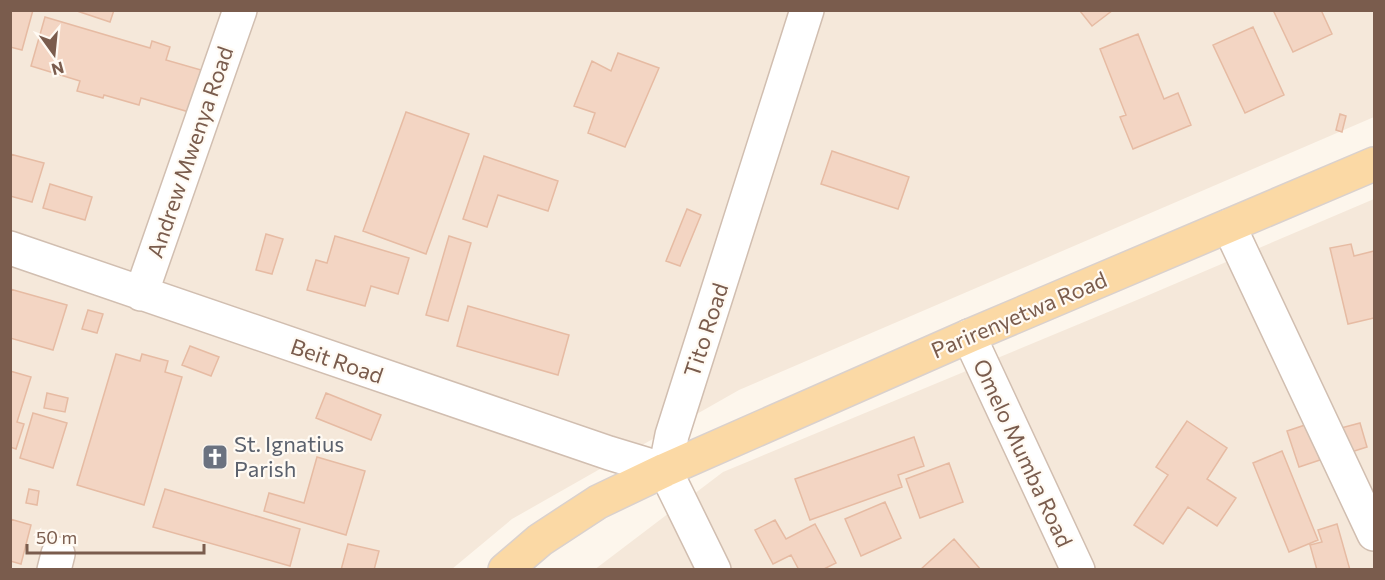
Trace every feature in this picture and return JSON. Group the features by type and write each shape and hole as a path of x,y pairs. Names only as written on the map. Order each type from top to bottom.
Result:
{"main road":[{"name":"Parirenyetwa Road","path":"665,470 969,336 1374,164"},
{"path":"505,570 540,540 598,502 665,470"}],"street":[{"name":"Andrew Mwenya Road","path":"141,294 240,10"},
{"name":"Tito Road","path":"665,470 676,424 807,10"},
{"path":"1229,226 1374,534"},
{"name":"Beit Road","path":"10,248 609,453 665,470"},
{"name":"Omelo Mumba Road","path":"969,336 1078,570"},
{"path":"665,470 714,570"}],"shaded area":[{"path":"10,11 1374,11 1374,117 739,390 512,519 452,569 11,569"},
{"path":"1374,199 1374,569 594,570 723,472"}],"building":[{"path":"10,10 33,10 22,50 10,47"},
{"path":"74,10 114,10 110,22"},
{"path":"1081,10 1113,10 1092,26"},
{"path":"1277,10 1321,10 1332,34 1293,52 1274,12"},
{"path":"45,17 150,48 152,41 170,47 166,60 201,70 189,112 141,98 139,105 104,95 103,98 77,91 80,81 31,66"},
{"path":"1253,27 1284,95 1245,113 1213,45"},
{"path":"1138,34 1164,99 1178,93 1191,125 1133,149 1120,117 1126,115 1100,49"},
{"path":"618,53 659,68 625,147 588,133 595,113 574,106 592,61 611,71"},
{"path":"406,112 469,134 426,254 363,231"},
{"path":"1340,114 1346,116 1342,132 1336,130"},
{"path":"832,151 909,177 898,209 821,184"},
{"path":"10,154 44,163 32,202 10,196"},
{"path":"484,156 558,181 548,211 498,195 487,227 463,219"},
{"path":"50,184 92,197 85,220 43,208"},
{"path":"687,209 701,215 680,266 666,261"},
{"path":"266,234 283,239 272,274 256,270"},
{"path":"335,236 409,258 398,294 371,286 365,306 307,290 316,260 327,263"},
{"path":"449,236 471,243 448,321 426,315"},
{"path":"1351,244 1354,256 1374,251 1374,318 1348,324 1330,248"},
{"path":"10,289 67,305 53,350 10,338"},
{"path":"468,306 569,335 558,375 457,346"},
{"path":"88,310 103,314 97,333 82,329"},
{"path":"190,346 219,357 211,376 182,365"},
{"path":"116,354 140,361 142,354 168,361 165,372 182,377 144,505 77,485"},
{"path":"10,371 31,377 17,422 24,424 16,449 10,447"},
{"path":"47,393 68,398 65,412 44,408"},
{"path":"326,393 381,415 371,440 316,418"},
{"path":"33,413 67,423 53,468 20,458"},
{"path":"1187,421 1227,448 1207,479 1236,498 1217,526 1188,507 1163,544 1134,525 1168,475 1156,467"},
{"path":"1360,423 1367,447 1348,453 1341,428"},
{"path":"1308,424 1320,460 1299,467 1287,431"},
{"path":"914,437 924,466 898,475 902,487 810,520 795,479"},
{"path":"1282,451 1318,540 1289,552 1253,463"},
{"path":"317,457 365,471 346,535 264,511 269,493 304,503"},
{"path":"949,463 963,502 920,518 906,479"},
{"path":"29,489 39,491 37,505 26,503"},
{"path":"165,489 300,529 290,566 153,527"},
{"path":"885,502 901,538 861,556 845,519"},
{"path":"10,519 31,525 21,564 10,561"},
{"path":"775,520 786,539 815,524 836,563 822,570 799,570 791,555 773,564 755,530"},
{"path":"1337,524 1350,570 1317,570 1310,545 1322,542 1318,530"},
{"path":"954,539 981,570 920,570"},
{"path":"348,544 379,551 374,570 341,570"}],"place":[{"name":"St. Ignatius Parish","path":"215,457"}]}
